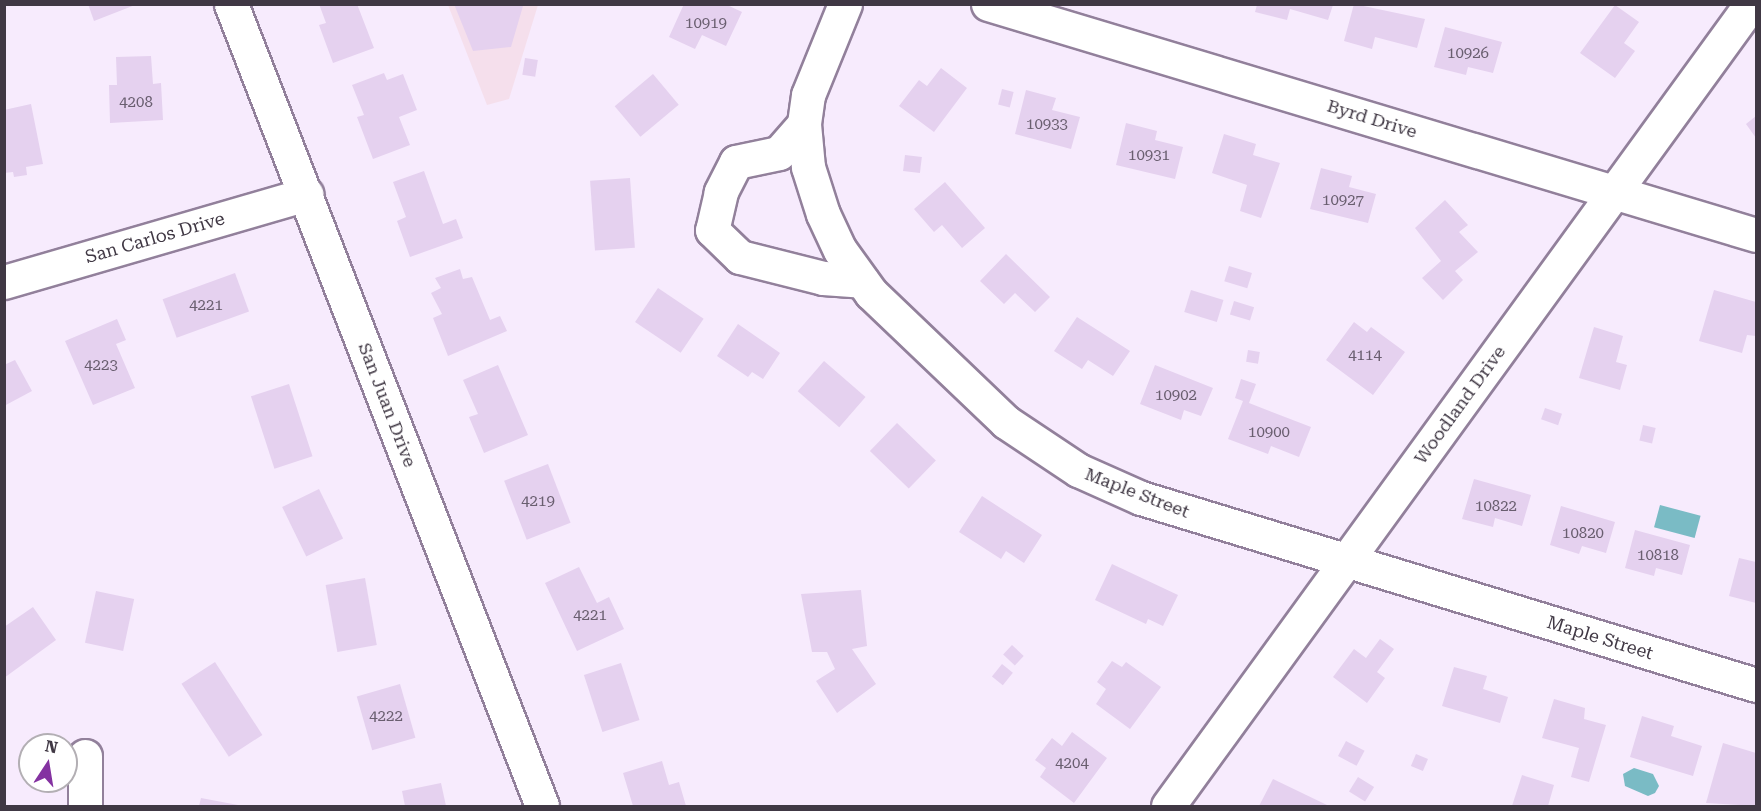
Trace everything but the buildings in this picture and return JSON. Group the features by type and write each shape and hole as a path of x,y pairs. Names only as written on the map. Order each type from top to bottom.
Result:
{"street":[{"name":"San Juan Drive","path":"231,4 542,807"},
{"name":"Maple Street","path":"845,4 808,95 804,124 808,167 820,207 840,250 862,281 969,391 1038,447 1078,470 1141,498 1345,562 1756,685"},
{"name":"Byrd Drive","path":"988,4 1756,235"},
{"name":"Woodland Drive","path":"1168,807 1751,4"},
{"path":"804,124 779,153 736,162 722,192 712,230 740,257 823,278 862,281"},
{"name":"San Carlos Drive","path":"4,282 306,194"},
{"path":"85,756 86,807"}],"shaded area":[{"path":"448,5 538,5 509,99 487,105"}],"water":[{"path":"1660,505 1701,516 1695,538 1654,527"},
{"path":"1634,768 1653,774 1659,786 1655,793 1648,796 1625,786 1623,774"}]}
